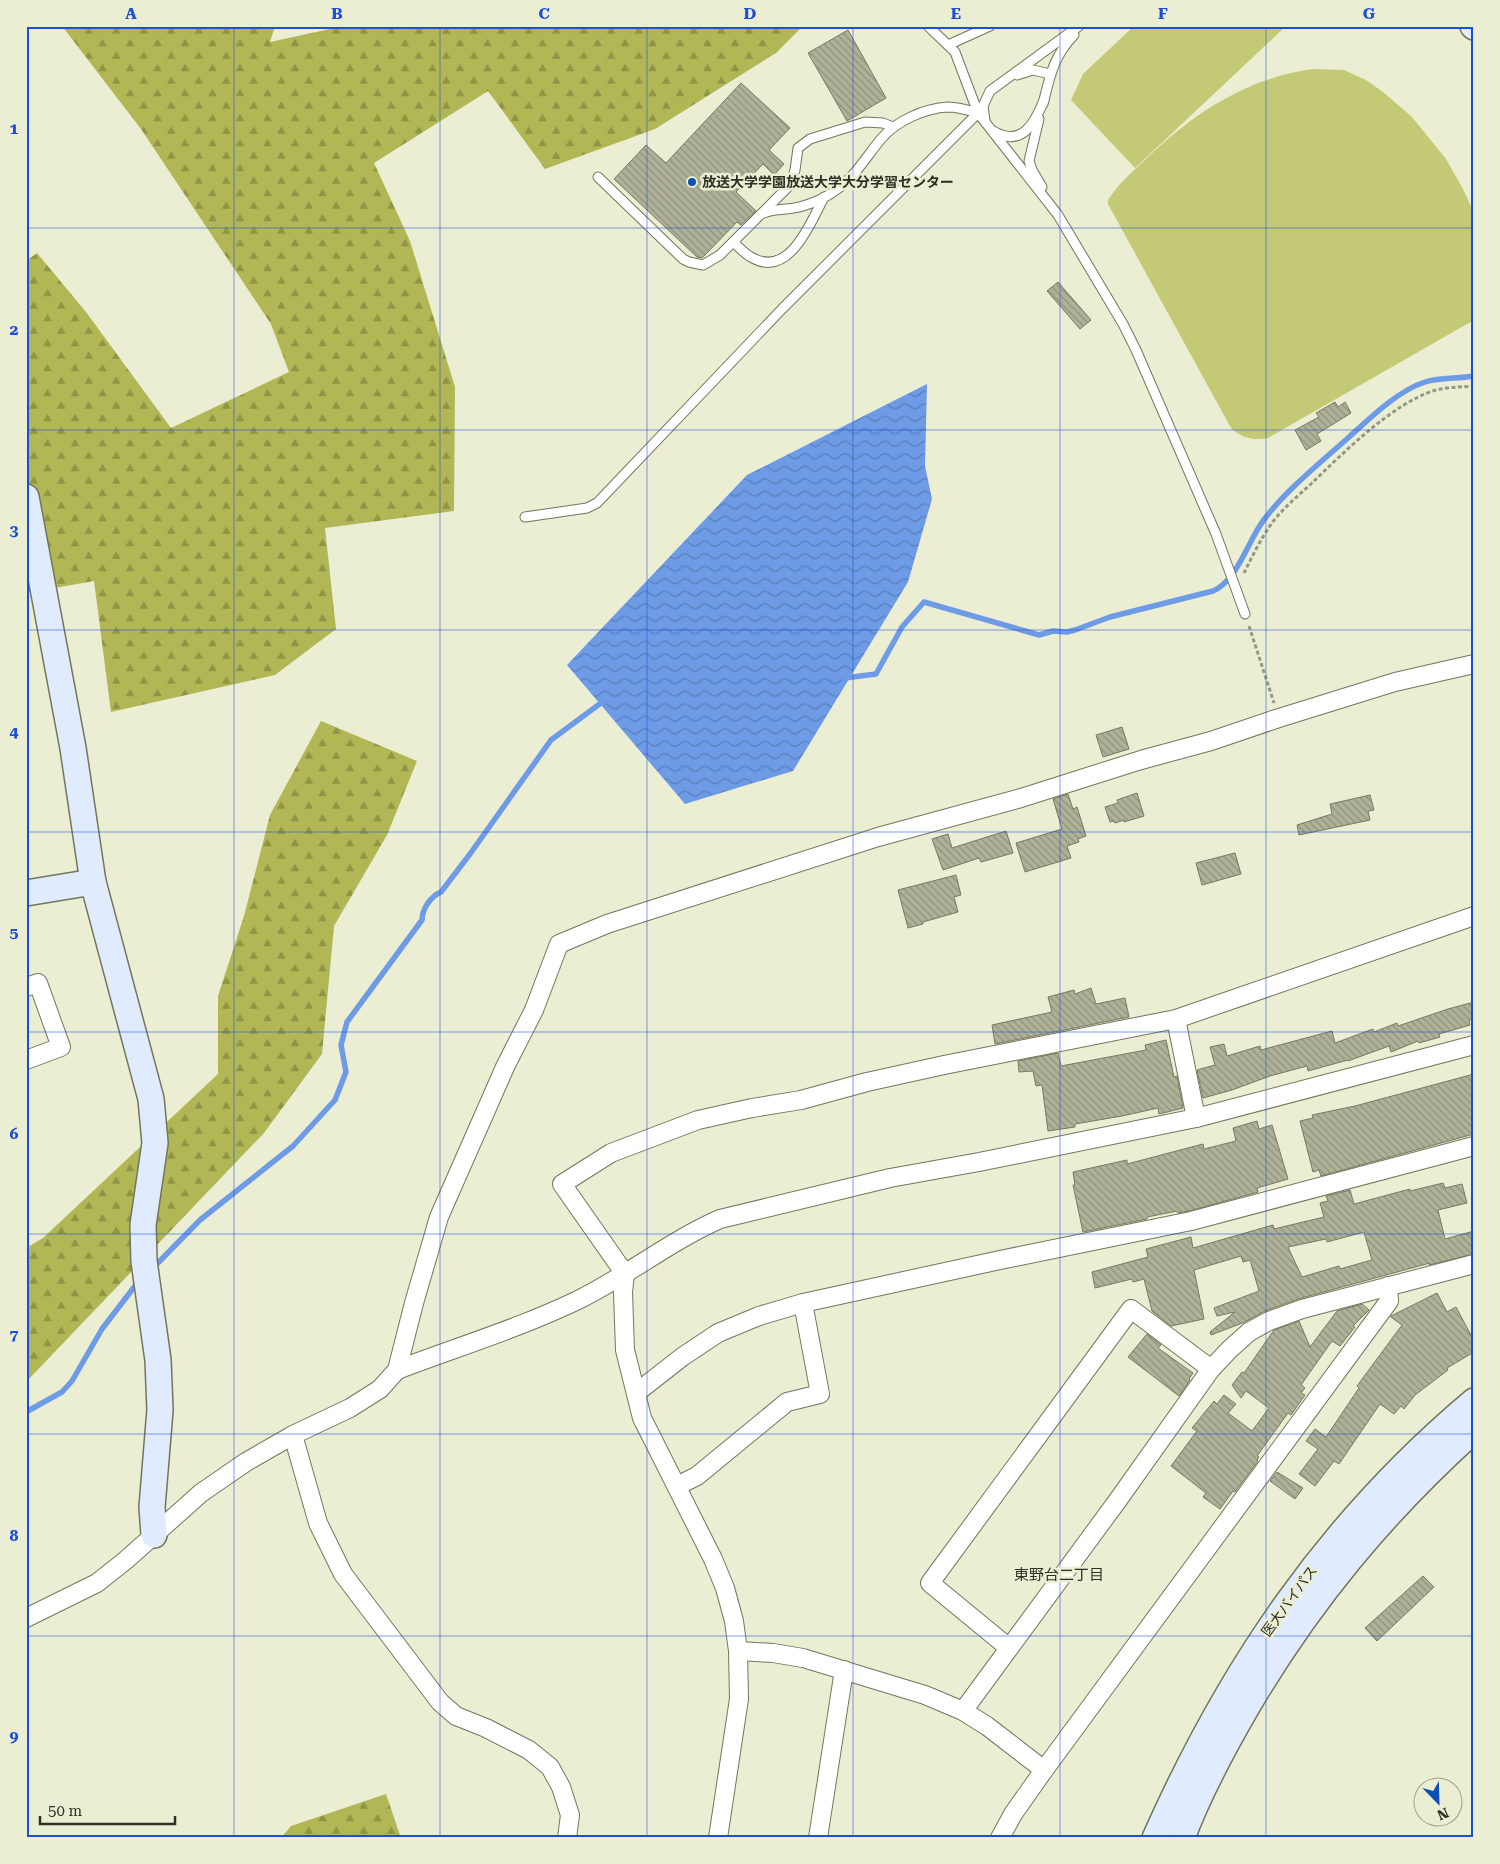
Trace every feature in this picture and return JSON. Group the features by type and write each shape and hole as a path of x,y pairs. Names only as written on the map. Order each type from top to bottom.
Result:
{"street":[{"path":"26,497 73,748 93,882 151,1100 154,1142 143,1225 144,1261 158,1360 160,1410 152,1507 154,1535"},
{"path":"26,1618 97,1583 201,1493 246,1462 294,1435 350,1408 380,1389 396,1370 439,1217 505,1067 534,1010 559,944 625,918 861,842 1021,798 1141,760 1211,741 1395,682 1474,664"},
{"path":"26,893 93,882"},
{"path":"718,1838 738,1700 738,1651 734,1621 725,1588 713,1559 642,1418 625,1350 623,1292 625,1274 562,1184 610,1153 698,1120 801,1100 867,1082 944,1065 1176,1019 1474,916"},
{"path":"26,987 38,983 61,1047 26,1060"},
{"path":"1176,1019 1196,1118"},
{"path":"396,1370 569,1304 625,1274 695,1230 720,1219 890,1178 1196,1118 1474,1045"},
{"path":"636,1393 682,1357 718,1333 759,1316 803,1303 1191,1221 1474,1146"},
{"path":"963,1711 1118,1500 1211,1369 1249,1332 1269,1321 1302,1309 1474,1264"},
{"path":"1000,1838 1013,1814 1044,1770 1389,1301 1388,1286"},
{"path":"677,1486 697,1476 787,1402 820,1394 803,1303"},
{"path":"1009,1648 930,1583 1131,1309 1211,1369"},
{"name":"医大バイパス","path":"1155,1838 1182,1777 1216,1712 1253,1652 1300,1585 1348,1524 1379,1490 1408,1460 1474,1401"},
{"name":"医大バイパス","path":"1182,1838 1197,1801 1232,1732 1263,1679 1299,1624 1345,1564 1395,1506 1423,1476 1474,1430"},
{"path":"294,1435 318,1523 343,1574 440,1702 456,1716 486,1728 529,1750 550,1767 561,1787 570,1814 567,1838"},
{"path":"738,1651 774,1653 803,1658 925,1696 963,1711 987,1726 1044,1770"},
{"path":"818,1838 844,1670"}],"lane":[{"path":"928,26 955,52 978,113 1058,215"},
{"path":"948,45 990,26"},
{"path":"1044,100 1028,130 1011,136 1001,135 989,128 983,113 984,102 990,91 1079,26"},
{"path":"1083,26 1063,46 1055,60 1029,161 1032,170 1123,324 1136,350 1216,534 1245,614"},
{"path":"1007,78 1033,70 1050,74"},
{"path":"764,213 770,210 788,209 824,197 835,191 852,176 893,127 912,116 947,107 978,113"},
{"path":"525,517 587,508 597,503 782,309 978,113"},
{"path":"598,178 689,262 703,265 712,261 733,242 790,185 795,170 797,153 802,144 810,139 865,122 893,127"},
{"path":"733,242 751,257 762,261 776,262 789,254 802,240 824,197"}],"path":[{"path":"1242,575 1271,524 1341,455 1377,424 1404,406 1435,390 1474,386"},
{"path":"1245,614 1279,718"}],"green space":[{"path":"62,26 275,26 270,42 344,26 803,26 776,53 655,129 545,169 488,91 374,163 410,241 455,387 454,511 325,528 336,629 275,675 111,712 94,581 26,593 26,261 37,253 86,312 171,428 289,372 271,324 141,129"},
{"path":"1134,26 1286,26 1135,168 1071,100 1083,74"},
{"path":"1313,69 1344,70 1366,80 1412,117 1446,159 1474,213 1474,320 1268,438 1253,439 1239,434 1231,428 1108,204 1108,200 1121,183 1142,163 1183,126 1203,112 1244,89 1266,80"},
{"path":"321,721 417,761 387,835 334,926 322,1054 264,1133 26,1382 26,1248 43,1238 218,1074 218,996 244,916 270,815"},
{"path":"386,1794 401,1838 281,1838 291,1826"}],"water":[{"path":"927,384 925,466 932,499 908,582 793,771 685,804 567,665 747,475"}],"building":[{"path":"848,30 886,98 847,121 808,53"},
{"name":"放送大学学園放送大学大分学習センター","path":"741,83 790,128 769,150 784,164 774,175 763,164 736,192 756,211 741,225 737,222 702,258 697,257 614,179 646,145 666,163"},
{"path":"1058,282 1091,320 1080,329 1047,291"},
{"path":"1335,402 1338,407 1345,402 1351,413 1317,434 1321,441 1306,450 1295,430 1319,417 1316,413"},
{"path":"1122,727 1129,749 1103,757 1096,735"},
{"path":"1137,793 1144,816 1124,822 1124,820 1115,823 1114,821 1110,822 1105,807 1118,803 1117,800"},
{"path":"1068,794 1073,809 1077,807 1086,836 1078,839 1079,842 1067,846 1071,858 1025,872 1016,843 1062,829 1053,799"},
{"path":"1370,795 1374,810 1368,811 1370,820 1299,835 1297,825 1332,814 1330,804"},
{"path":"1006,831 1013,853 981,862 979,858 943,870 932,839 948,834 952,848"},
{"path":"1235,853 1241,874 1202,885 1196,863"},
{"path":"956,875 961,895 954,897 958,912 908,928 898,890"},
{"path":"1091,988 1096,1004 1125,998 1129,1017 995,1044 992,1025 1052,1012 1048,997 1074,990 1075,994"},
{"path":"1474,1002 1474,1019 1469,1020 1470,1025 1439,1034 1440,1037 1419,1043 1418,1041 1391,1052 1389,1046 1348,1061 1308,1071 1307,1066 1203,1098 1197,1070 1215,1065 1210,1047 1224,1044 1227,1056 1260,1046 1261,1050 1332,1031 1335,1043 1373,1029 1374,1032 1397,1023 1398,1026"},
{"path":"1166,1040 1174,1077 1177,1076 1183,1108 1159,1114 1158,1108 1075,1124 1075,1127 1048,1131 1042,1085 1036,1086 1033,1071 1019,1072 1018,1061 1058,1053 1061,1066 1146,1050 1145,1045"},
{"path":"1474,1074 1474,1134 1321,1176 1319,1170 1313,1172 1300,1121 1313,1118 1312,1115 1355,1106"},
{"path":"1257,1121 1259,1129 1272,1125 1288,1179 1257,1188 1258,1192 1189,1211 1178,1213 1177,1211 1083,1232 1073,1185 1075,1185 1073,1172 1127,1160 1127,1164 1203,1144 1204,1149 1236,1141 1233,1128"},
{"path":"1443,1183 1445,1188 1462,1184 1467,1203 1438,1210 1445,1239 1474,1231 1474,1254 1429,1265 1430,1263 1298,1299 1265,1311 1245,1322 1211,1335 1210,1332 1235,1312 1217,1316 1214,1308 1259,1291 1250,1260 1243,1262 1241,1256 1194,1270 1204,1319 1171,1326 1152,1311 1144,1279 1133,1282 1132,1279 1095,1288 1092,1272 1148,1257 1146,1249 1191,1237 1193,1248 1273,1225 1274,1229 1324,1217 1320,1203 1328,1201 1326,1196 1350,1190 1354,1204 1410,1189 1410,1191","holes":["1364,1232 1372,1260 1340,1269 1339,1266 1302,1277 1288,1247 1326,1239 1327,1242"]},
{"path":"1437,1293 1447,1312 1456,1307 1474,1341 1474,1352 1447,1368 1448,1370 1415,1395 1404,1409 1401,1406 1394,1414 1380,1404 1339,1464 1334,1461 1315,1486 1299,1474 1318,1449 1306,1441 1315,1429 1326,1437 1359,1388 1357,1386 1402,1325 1391,1316"},
{"path":"1362,1304 1369,1310 1353,1326 1355,1327 1340,1346 1332,1341 1301,1385 1305,1388 1301,1393 1305,1395 1291,1415 1288,1413 1257,1456 1259,1457 1258,1461 1220,1509 1203,1497 1206,1493 1171,1466 1197,1431 1192,1428 1214,1401 1217,1404 1224,1395 1236,1404 1228,1413 1252,1431 1269,1408 1246,1391 1241,1398 1232,1385 1242,1372 1244,1373 1274,1330 1299,1321 1310,1347 1337,1311"},
{"path":"1147,1334 1161,1345 1158,1348 1193,1373 1179,1396 1128,1357"},
{"path":"1277,1472 1303,1488 1295,1499 1270,1481"},
{"path":"1423,1576 1434,1587 1377,1641 1365,1628"}],"waterway":[{"path":"845,678 876,674 902,627 924,602 1039,635 1053,631 1067,632 1075,630 1110,617 1213,591 1229,579 1263,521 1281,499 1384,406 1404,392 1425,382 1437,379 1474,376"},
{"path":"152,1269 200,1220 293,1146 335,1100 346,1072 341,1045 347,1022 422,920 428,903 441,892 470,854 551,740 605,700"},
{"path":"26,1412 62,1392 72,1381 102,1329 138,1282"}],"place":[{"name":"放送大学学園放送大学大分学習センター","path":"692,182"}],"district":[{"name":"東野台二丁目","path":"1059,1575"}]}
